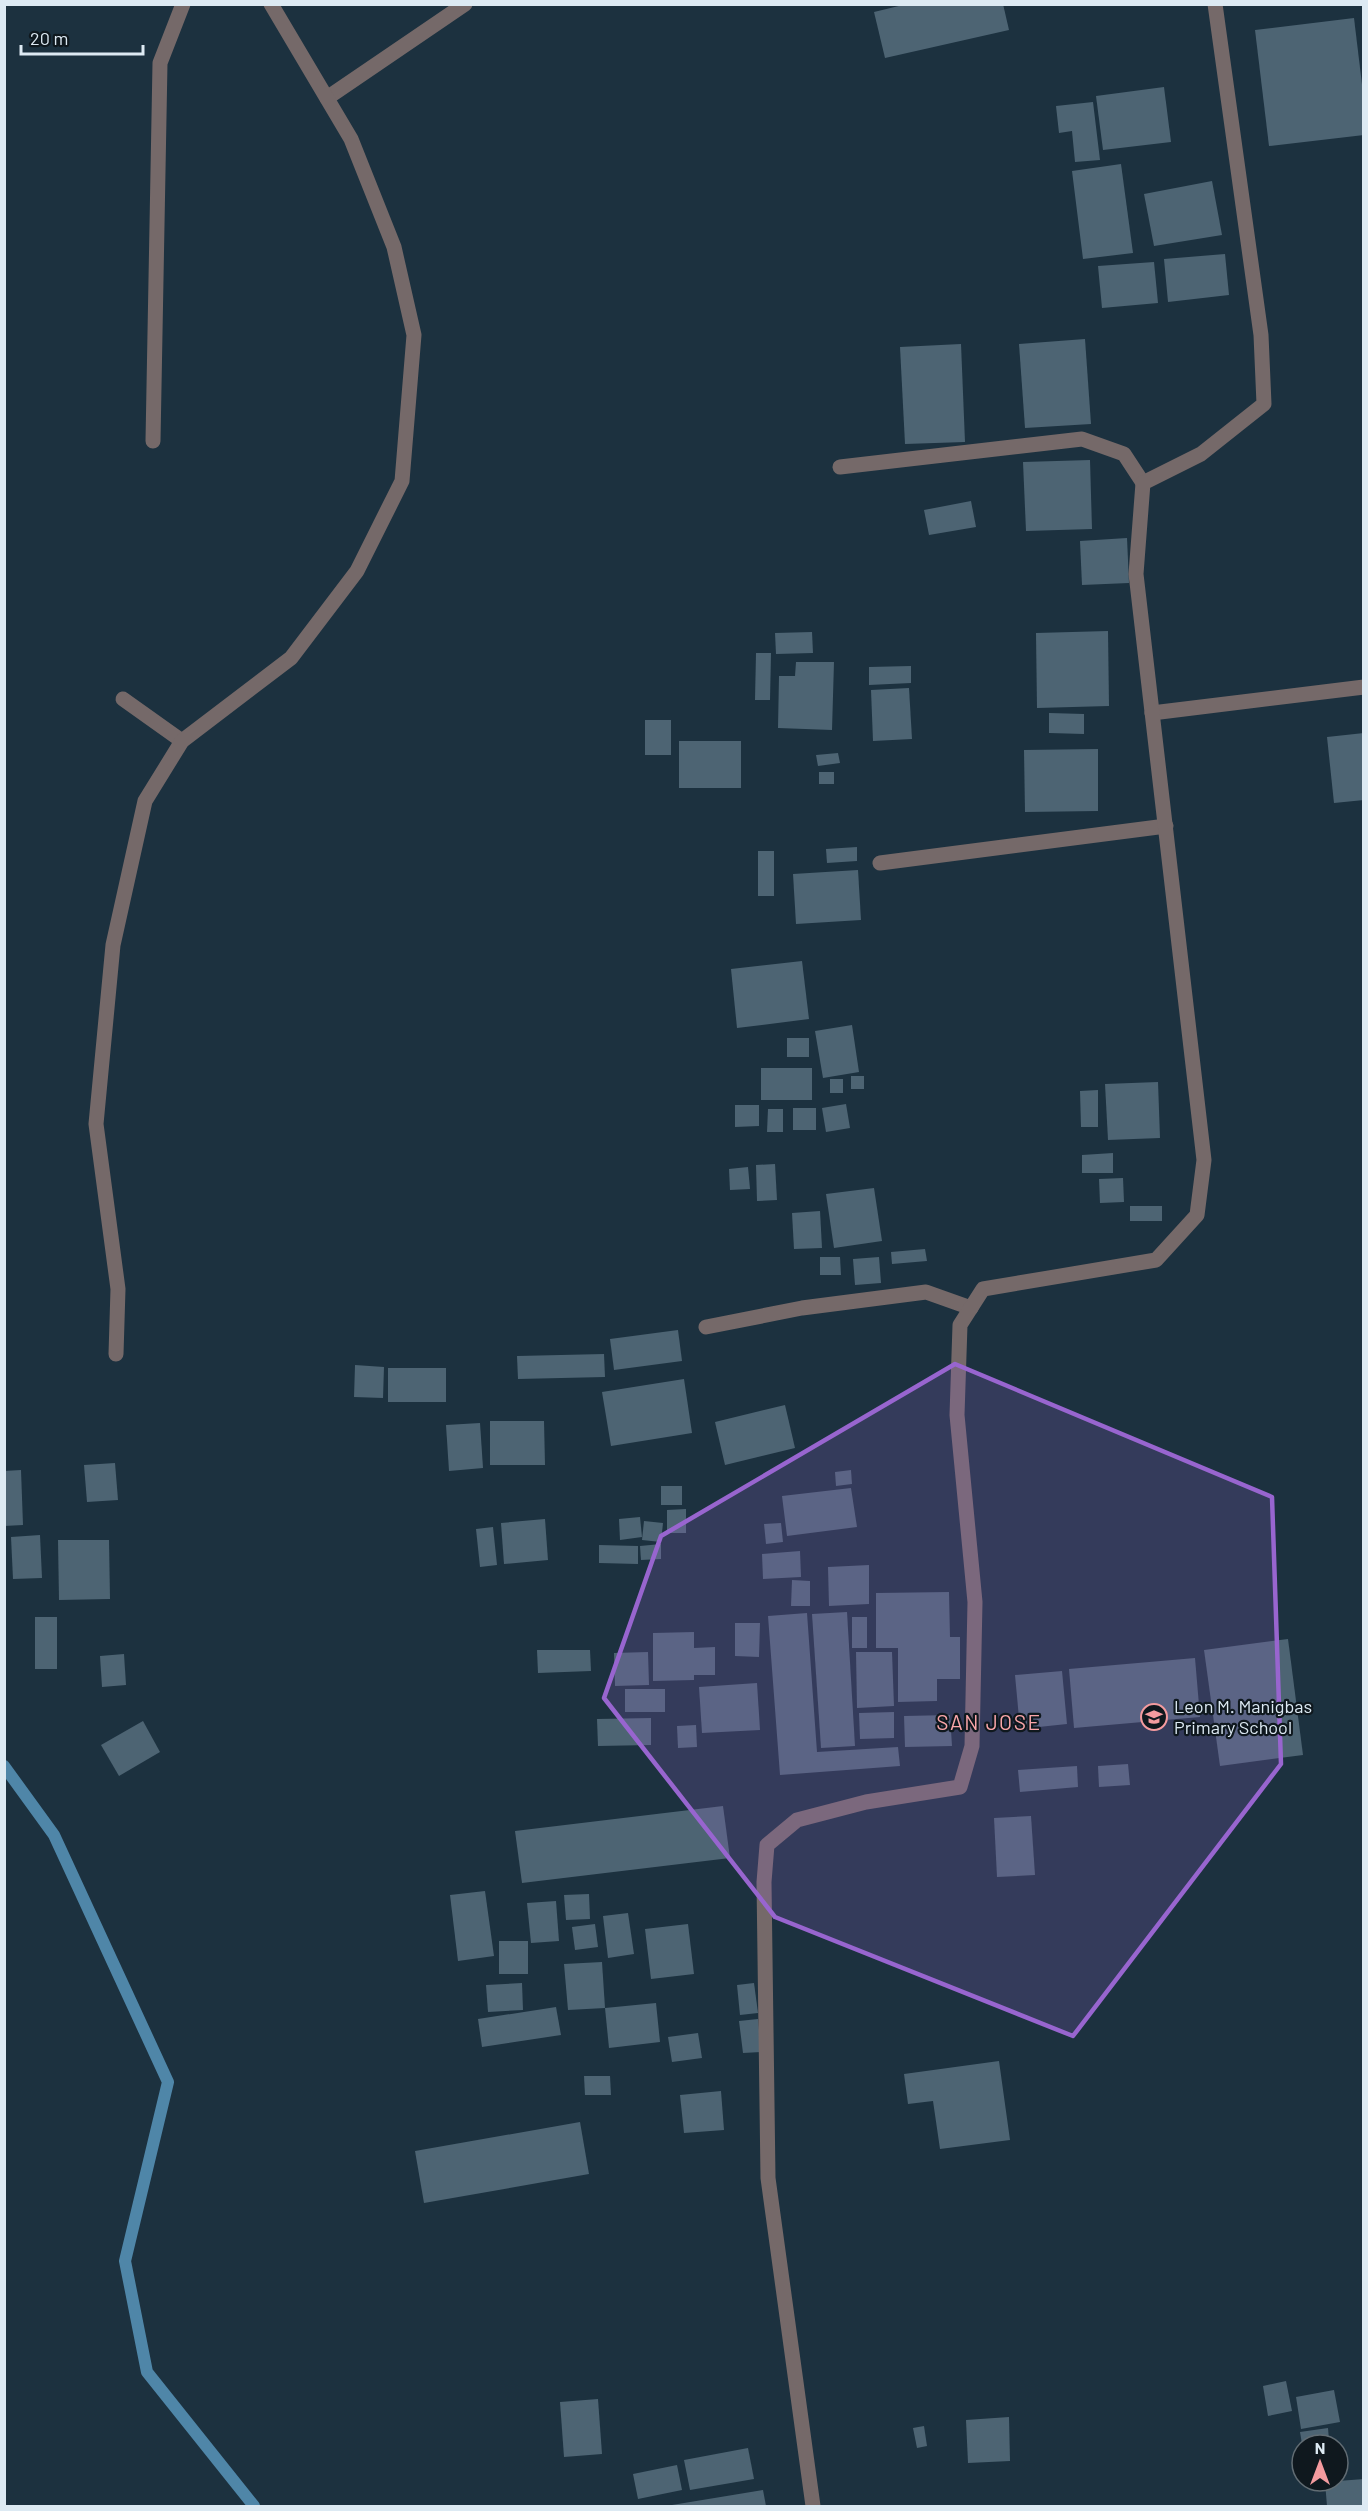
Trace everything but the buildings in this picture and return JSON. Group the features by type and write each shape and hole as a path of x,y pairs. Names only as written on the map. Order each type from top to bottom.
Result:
{"street":[{"path":"153,441 160,63 183,4"},
{"path":"116,1354 118,1289 96,1124 113,945 145,801 182,741 291,658 357,571 402,481 414,335 394,247 351,139 271,4"},
{"path":"327,98 465,4"},
{"path":"1143,483 1200,454 1264,404 1261,335 1215,4"},
{"path":"813,2506 768,2178 764,1882 767,1845 797,1820 866,1802 960,1787 972,1746 975,1602 957,1414 960,1325 983,1289 1156,1260 1197,1215 1204,1160 1136,574 1143,483 1124,454 1082,439 840,467"},
{"path":"1152,713 1364,687"},
{"path":"123,699 182,741"},
{"path":"880,863 1166,826"},
{"path":"706,1327 802,1308 926,1292 971,1308"}],"highlighted area":[{"path":"955,1364 1272,1497 1281,1764 1073,2036 775,1917 604,1698 661,1536"}],"waterway":[{"path":"4,1766 54,1835 168,2082 125,2261 147,2372 254,2506"}],"place":[{"name":"Leon M. Manigbas Primary School","path":"1154,1717"}],"district":[{"name":"SAN JOSE","path":"989,1723"}]}
